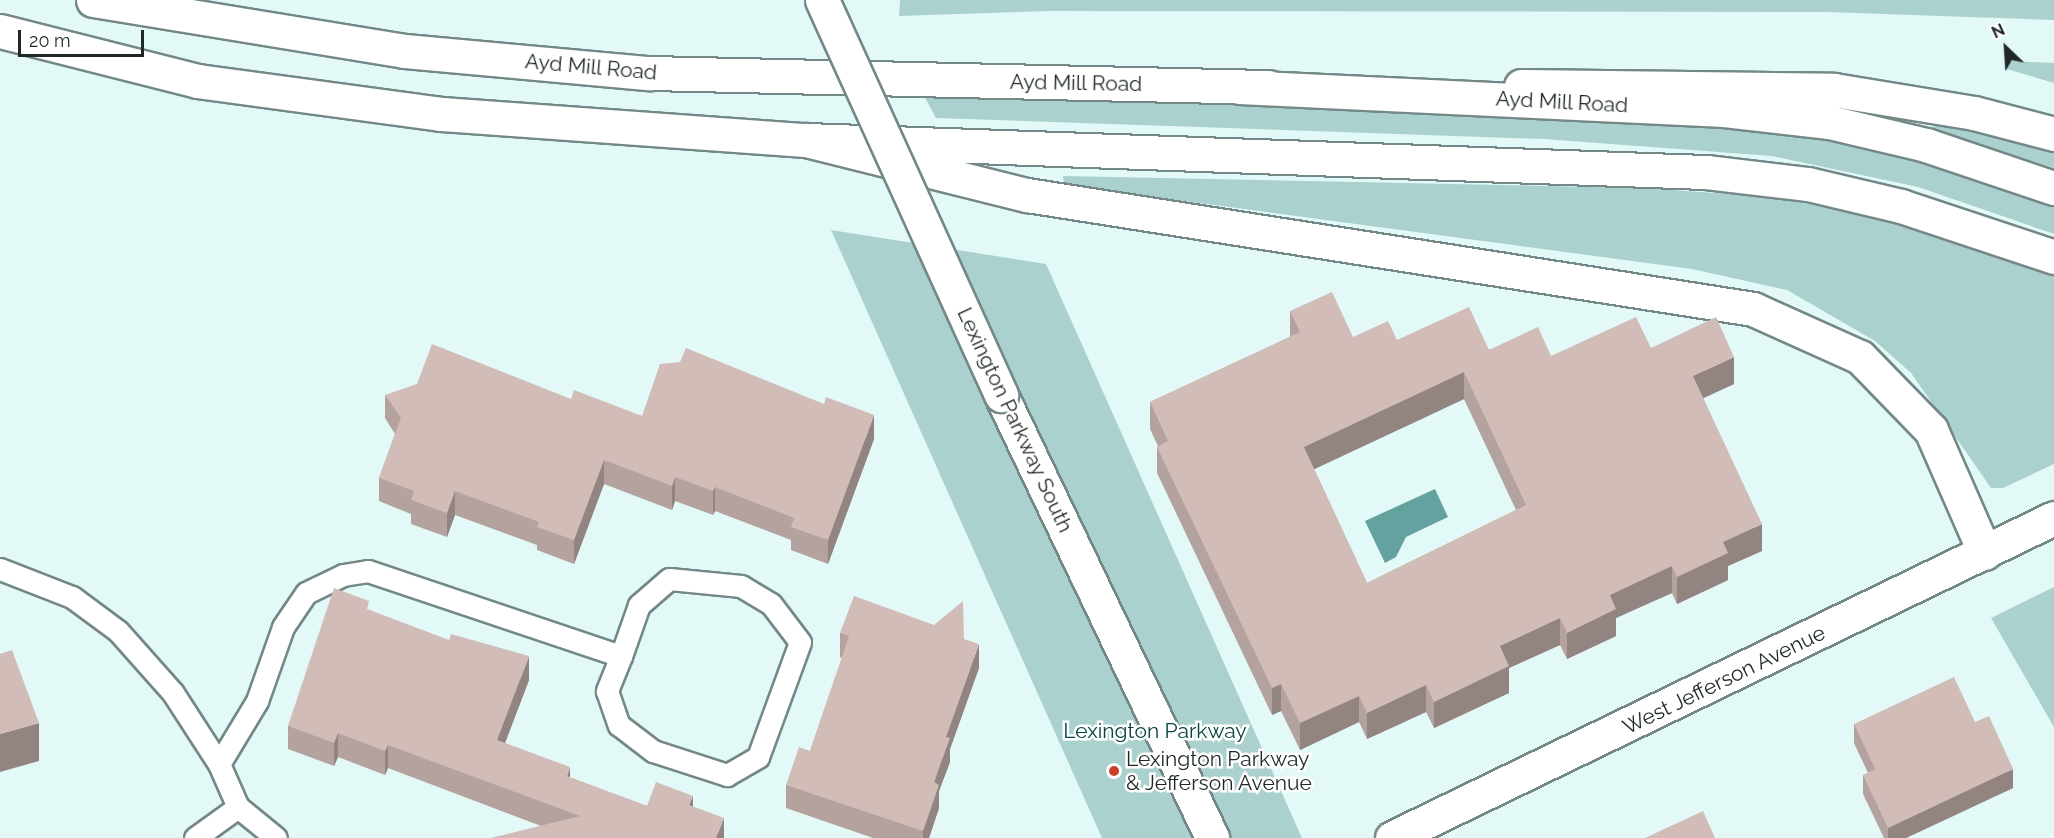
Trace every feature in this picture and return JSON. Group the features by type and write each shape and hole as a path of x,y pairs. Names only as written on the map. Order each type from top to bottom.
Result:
{"main road":[{"name":"Ayd Mill Road","path":"93,0 405,51 649,73 1239,87 1724,110 1829,122 1926,145 2054,188"},
{"name":"Lexington Parkway South","path":"822,0 1001,395 1212,838"},
{"path":"0,31 198,81 441,114 806,140 1706,172 1808,184 1901,206 2054,257"},
{"path":"1239,87 1834,90 1974,113 2054,134"},
{"path":"806,140 1049,199 1754,309 1860,357 1931,430 1985,553"},
{"name":"West Jefferson Avenue","path":"1392,838 2054,518"}],"lane":[{"path":"0,569 72,597 118,631 173,693 219,764 238,807 276,838"},
{"path":"219,764 258,701 283,627 306,593 343,575 368,571 621,656"},
{"path":"669,579 741,586 771,604 800,642 758,757 727,775 653,751 619,725 607,691 621,656 639,605 669,579"},
{"path":"195,838 238,807"}],"green space":[{"path":"900,0 2054,0 2054,20 1827,12 1046,11 899,16"},
{"path":"2008,61 2054,63 2054,83 2007,69"},
{"path":"924,96 1659,115 1842,135 2054,196 2054,234 1918,187 1772,156 1544,139 936,118"},
{"path":"1938,119 2054,150 2054,168 1932,130"},
{"path":"1063,176 1643,188 1773,197 1919,226 2054,273 2054,464 2003,488 1991,488 1911,373 1875,341 1787,290 1692,269 1064,185"},
{"name":"Lexington Parkway","path":"831,230 1046,264 1302,838 1102,838"},
{"path":"2054,587 2054,727 1991,618"}],"shaded area":[{"path":"1435,489 1448,517 1406,537 1396,557 1385,563 1365,521"}],"building":[{"path":"1332,292 1353,337 1388,321 1397,340 1469,307 1489,350 1538,327 1551,356 1636,317 1651,348 1716,317 1734,357 1693,376 1762,524 1723,542 1728,553 1677,577 1672,566 1610,595 1616,609 1567,633 1560,618 1500,646 1509,666 1434,702 1426,685 1367,713 1359,696 1300,723 1281,684 1272,688 1157,447 1168,441 1150,402 1300,332 1290,311","holes":["1464,372 1526,505 1367,583 1304,447"]},
{"path":"432,344 571,399 574,390 642,416 660,364 680,362 686,348 824,404 826,397 874,415 828,540 791,527 794,518 715,487 713,491 675,477 672,486 604,460 574,540 537,527 539,522 455,491 447,513 411,500 414,491 379,478 401,418 385,395 417,384"},
{"path":"334,588 369,601 367,609 449,640 451,634 529,656 497,740 570,767 567,776 647,806 656,782 693,796 689,805 724,818 716,838 491,838 580,816 388,745 385,751 338,733 334,743 288,726"},
{"path":"854,596 934,625 963,601 964,639 979,644 946,737 950,738 934,782 939,785 923,831 786,785 799,747 810,751 849,636 840,633"},
{"path":"12,650 39,723 0,734 0,654"},
{"path":"1954,677 1975,722 1989,716 2013,769 1888,828 1863,775 1875,769 1854,724"},
{"path":"1703,811 1715,838 1645,838"}],"place":[{"name":"Lexington Parkway & Jefferson Avenue","path":"1114,771"}]}
